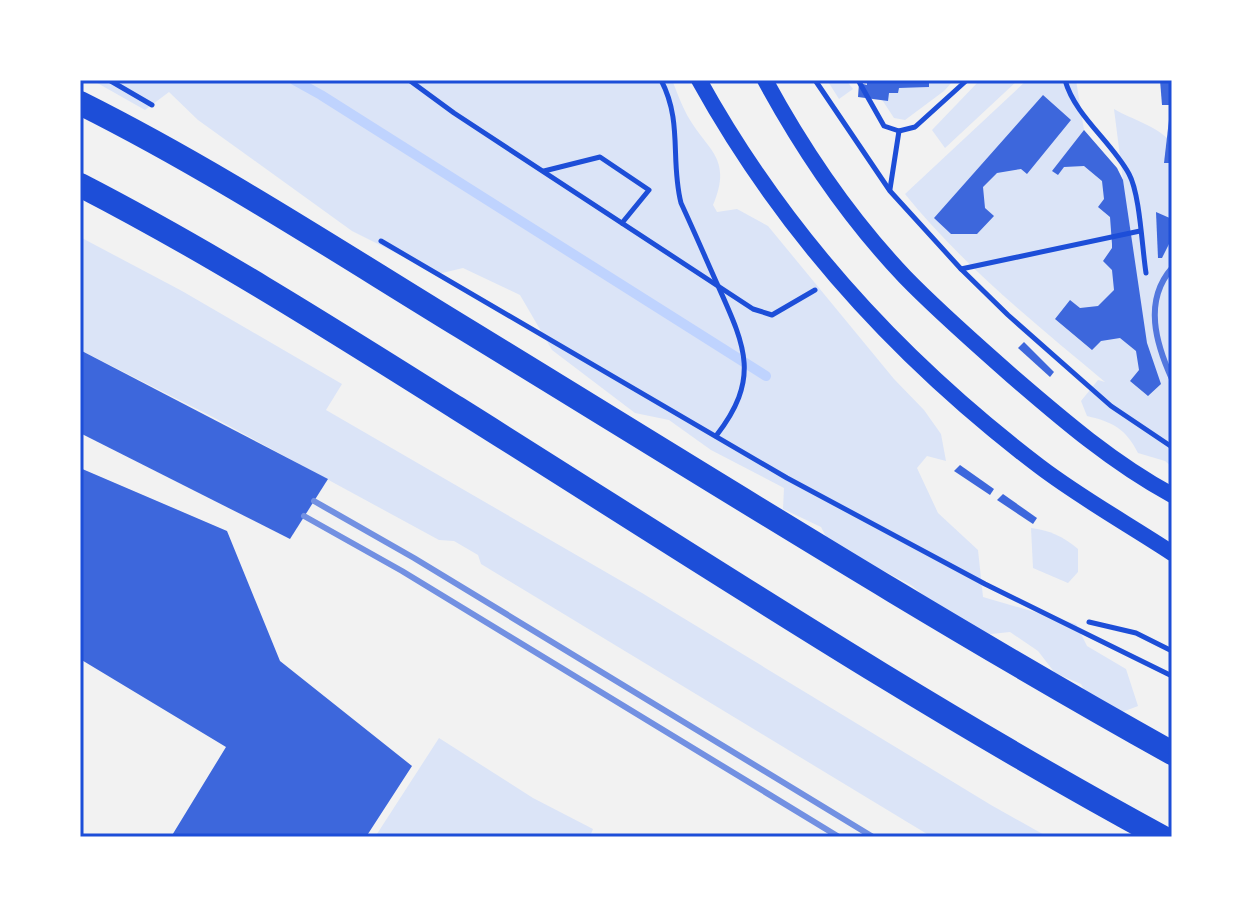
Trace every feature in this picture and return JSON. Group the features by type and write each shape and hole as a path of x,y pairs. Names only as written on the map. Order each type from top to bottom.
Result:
{"highway":[{"path":"80,103 144,135 287,217 796,532 1172,753"},
{"path":"80,185 244,275 910,693 1074,790 1162,837"}],"main road":[{"path":"699,80 726,128 800,236 927,372 1041,468 1172,553"},
{"path":"765,80 815,162 862,228 906,278 1092,445 1172,495"}],"lane":[{"path":"1172,268 1159,292 1154,323 1172,379"}],"path":[{"path":"109,80 162,111"},
{"path":"409,80 753,309 772,315 815,290"},
{"path":"661,80 675,114 677,185 681,203 736,325 744,350 745,375 740,398 733,414 716,436"},
{"path":"815,80 890,191 961,269 1111,406 1172,447"},
{"path":"858,80 884,126 899,131 915,127 967,80"},
{"path":"1065,80 1067,89 1129,174 1134,188 1147,277"},
{"path":"890,191 899,131"},
{"path":"543,171 600,157 649,190 622,223"},
{"path":"961,269 1140,231"},
{"path":"369,233 787,478 985,584 1172,676"},
{"path":"1089,622 1136,633 1172,651"}],"shaded area":[{"path":"92,80 672,80 687,115 719,165 720,176 713,205 717,212 737,209 768,226 941,434 946,461 927,456 917,468 938,513 978,550 983,597 1076,624 1087,646 1126,669 1138,706 1117,714 1092,705 1081,684 1055,673 1038,651 1010,632 968,632 911,585 834,552 821,527 783,509 784,488 711,450 669,420 635,413 552,350 520,295 463,268 438,274 352,231 198,120 169,92 145,110"},
{"path":"827,80 846,80 853,89 839,99"},
{"path":"929,80 954,80 905,120 894,118 875,89 929,87"},
{"path":"980,80 1018,80 945,148 932,130"},
{"path":"1027,80 1076,80 1084,130 1117,168 1123,180 1114,109 1151,127 1170,141 1172,467 1165,461 1138,453 1118,428 1087,416 1081,401 1098,380 1105,382 975,270 905,194"},
{"path":"80,237 182,291 342,384 326,410 642,593 1048,837 932,837 481,564 478,555 454,541 439,540 209,415 80,350"},
{"path":"1031,528 1056,535 1078,549 1078,572 1068,583 1033,568"},
{"path":"439,738 533,798 593,829 591,834 595,837 375,837"}],"building":[{"path":"867,80 929,80 929,87 899,88 898,93 889,93 888,101 858,97 859,83 867,85"},
{"path":"1160,80 1172,80 1172,105 1162,105"},
{"path":"1043,95 1071,120 1027,174 1021,169 997,173 983,187 985,208 994,216 977,234 951,234 934,218"},
{"path":"1170,111 1172,163 1164,163"},
{"path":"1084,130 1117,168 1123,180 1147,343 1161,384 1148,396 1130,381 1139,370 1136,351 1120,338 1101,341 1092,350 1055,319 1070,300 1080,308 1098,306 1114,290 1112,270 1103,261 1112,244 1110,217 1098,207 1104,199 1102,181 1084,166 1064,167 1058,175 1052,171"},
{"path":"1156,212 1172,219 1172,238 1162,258 1158,258"},
{"path":"1024,342 1054,372 1050,377 1018,348"},
{"path":"80,350 328,479 290,539 80,433"},
{"path":"960,465 994,489 990,495 954,471"},
{"path":"80,468 227,531 280,661 412,766 366,837 171,837 226,747 80,659"},
{"path":"1003,494 1037,518 1033,524 997,500"}],"waterway":[{"path":"294,80 766,376"}],"railway":[{"path":"314,501 414,558 873,837"},
{"path":"304,516 402,571 839,837"}]}
